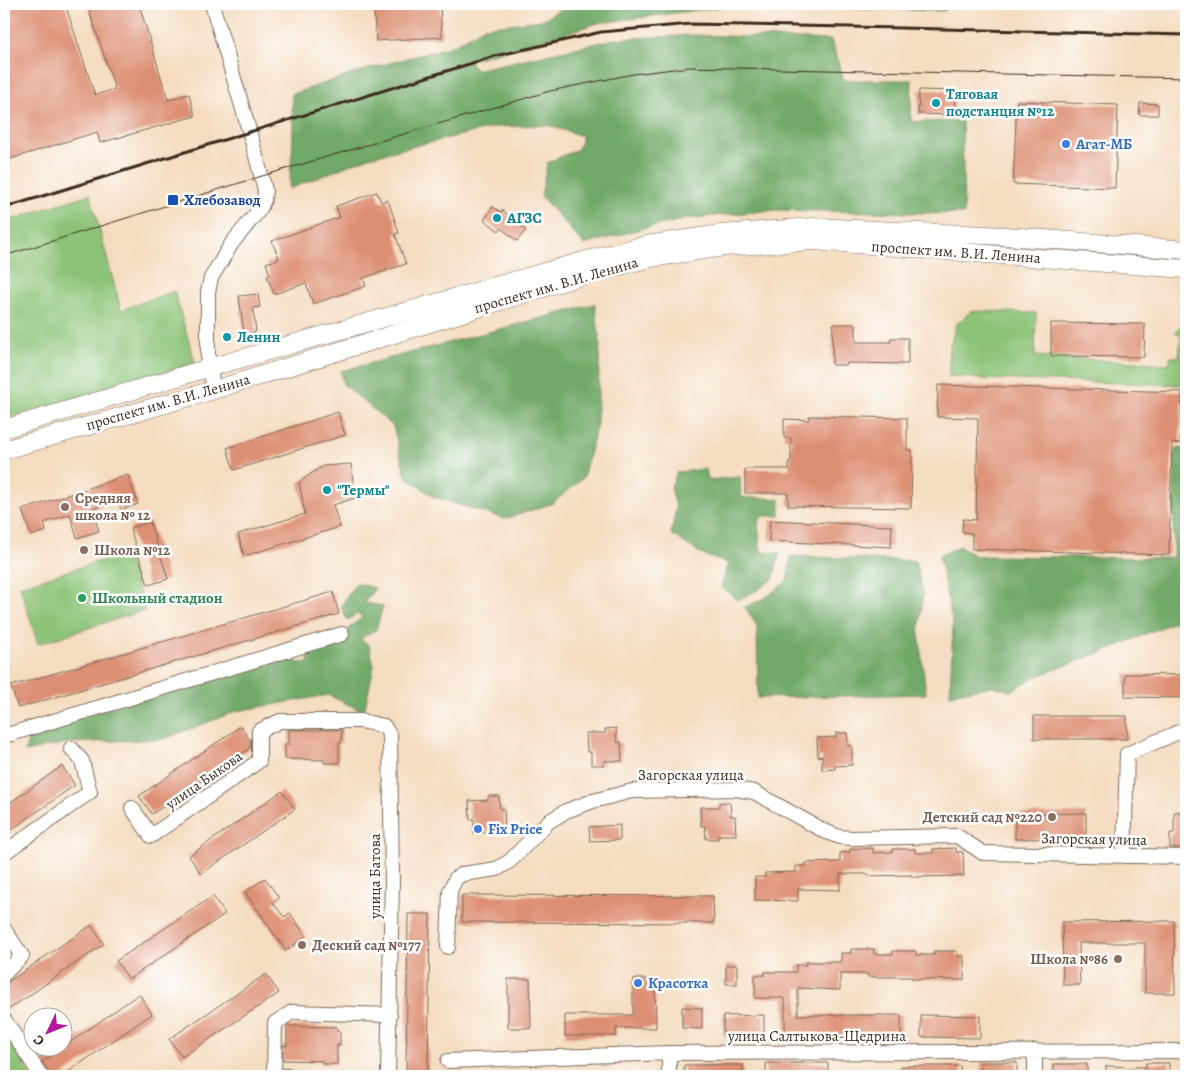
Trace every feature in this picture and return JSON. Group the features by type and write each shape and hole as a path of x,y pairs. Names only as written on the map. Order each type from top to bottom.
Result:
{"main road":[{"name":"проспект им. В.И. Ленина","path":"4,429 208,368 587,260 646,245 721,234 814,227 1005,236 1186,250"},
{"name":"проспект им. В.И. Ленина","path":"4,450 214,390 591,273 651,258 724,247 814,241 1186,269"}],"street":[{"path":"212,4 265,190 264,200 260,209 232,243 211,278 208,292 208,368 214,390"},
{"path":"4,736 342,634"},
{"name":"улица Батова","path":"280,721 361,721 384,726 390,736 392,882 388,1076"},
{"name":"улица Быкова","path":"132,808 151,836 259,761 259,731 280,721"},
{"path":"1124,856 1127,754 1186,729"},
{"path":"4,853 90,792 82,761 71,748"},
{"name":"Загорская улица","path":"448,947 450,891 456,878 463,874 496,869 510,861 548,822 566,811 593,800 632,791 736,789 754,792 824,831 840,836 851,838 957,836 983,854 1186,857"},
{"path":"4,929 22,956 4,974"},
{"path":"293,1076 274,1076 275,1023 292,1012 390,1015"},
{"path":"4,1019 41,1076"},
{"name":"улица Салтыкова-Щедрина","path":"448,1061 669,1053 1186,1051"},
{"path":"1035,1052 1035,1076"},
{"path":"669,1053 669,1076"}],"green space":[{"path":"569,4 945,4 945,11 737,5 598,23 470,60 475,70 616,39 696,35 831,40 844,80 912,80 911,122 962,121 964,214 775,210 692,218 640,229 584,245 541,196 547,163 578,149 583,136 547,125 495,127 369,157 289,189 293,141 292,94 371,68 452,46 485,27 542,20"},
{"path":"90,194 121,310 174,291 195,363 4,419 4,222"},
{"path":"595,304 600,342 597,424 583,478 553,503 505,519 434,497 406,477 393,426 343,384 341,371"},
{"path":"971,311 1036,313 1035,356 1169,364 1171,357 1179,357 1181,335 1175,332 1186,320 1186,385 986,379 949,376 949,350 956,325"},
{"path":"1175,448 1186,449 1186,617 1113,648 1035,677 1011,691 992,686 950,694 953,625 939,556 960,546 975,556 1173,558"},
{"path":"706,469 708,480 740,477 741,497 780,499 780,516 762,516 758,524 761,552 780,553 773,579 738,600 721,587 728,563 703,555 671,534 676,508 671,488 677,472"},
{"name":"Школьный стадион","path":"126,553 145,610 38,644 20,586"},
{"path":"791,556 915,561 923,594 919,633 926,694 758,698 757,626 745,607 764,599 787,581"},
{"path":"356,583 375,588 364,603 383,606 376,630 360,639 369,645 374,666 364,712 328,695 237,711 164,739 66,743 25,752 30,732 294,653 294,662 308,663 310,651 347,638 348,629 363,617 357,614 347,620 341,606"},
{"path":"4,1035 32,1076 4,1076"}],"building":[{"path":"4,4 65,4 95,95 115,89 87,4 139,4 168,100 189,94 195,116 100,143 97,132 4,161"},
{"path":"440,7 442,37 376,41 374,10"},
{"name":"Тяговая подстанция №12","path":"919,90 955,91 954,115 918,114"},
{"name":"Агат-МБ","path":"1017,101 1118,105 1115,188 1013,184"},
{"path":"1140,103 1158,104 1158,115 1139,115"},
{"path":"377,192 381,202 388,200 399,233 395,234 406,264 363,278 366,286 313,304 306,283 274,294 267,276 270,275 266,263 279,259 272,241 340,217 336,206"},
{"path":"493,207 501,212 502,210 526,230 517,241 501,228 499,231 484,220"},
{"path":"258,294 260,307 253,308 256,332 244,334 239,296"},
{"path":"1051,323 1145,324 1144,357 1051,356"},
{"path":"833,324 856,324 856,342 891,342 891,338 908,338 908,364 847,363 847,365 832,365"},
{"path":"938,385 1182,392 1180,444 1172,443 1169,555 972,549 972,533 962,532 963,519 976,520 978,418 937,417"},
{"path":"338,412 345,435 234,470 227,448"},
{"path":"809,416 907,418 907,450 912,450 911,508 788,506 788,493 745,493 745,469 789,469 791,438 784,438 784,419 809,420"},
{"path":"351,464 355,498 333,505 340,527 244,556 238,534 305,514 299,482 323,466"},
{"name":"Средняя школа № 12","path":"128,475 138,504 121,510 118,500 92,509 99,531 77,538 70,514 44,523 46,531 31,536 22,510"},
{"path":"770,520 892,526 891,547 769,541"},
{"path":"150,522 168,579 148,585 130,528"},
{"path":"333,592 339,614 18,708 11,686"},
{"path":"1125,674 1186,675 1186,698 1125,697"},
{"path":"1034,716 1127,716 1127,739 1034,739"},
{"path":"241,726 250,740 250,748 152,814 139,796"},
{"path":"616,728 617,742 621,742 622,761 604,761 604,765 591,765 591,752 587,752 586,733 605,733 605,729"},
{"path":"289,730 342,730 341,743 339,743 339,763 324,763 324,760 285,759 285,744 289,744"},
{"path":"836,733 847,733 848,746 852,746 852,765 835,766 835,769 822,770 822,756 818,757 817,738 836,737"},
{"path":"62,766 75,785 4,835 4,807"},
{"path":"282,791 295,809 201,874 189,856"},
{"path":"488,796 499,796 500,809 504,809 505,828 487,829 487,832 474,833 474,819 470,820 469,801 488,800"},
{"path":"730,802 731,816 735,816 736,835 718,835 718,839 706,839 705,826 701,826 700,807 719,807 719,803"},
{"path":"1174,812 1186,812 1186,837 1183,837 1183,848 1170,848 1170,833 1174,833"},
{"path":"1086,813 1086,838 1015,839 1015,814"},
{"path":"620,825 620,840 590,841 589,827"},
{"path":"873,848 873,853 893,852 893,849 915,849 915,853 933,853 933,849 956,848 956,852 963,852 964,876 912,877 912,875 868,876 868,874 840,874 840,890 798,889 798,901 755,900 755,877 765,877 765,873 796,872 796,866 806,866 805,863 840,862 840,853 850,852 850,849"},
{"path":"265,878 279,898 273,903 284,917 290,913 306,936 286,951 245,892"},
{"path":"462,895 713,896 714,923 462,922"},
{"path":"213,896 225,914 129,979 116,961"},
{"path":"408,914 430,914 428,1076 406,1076"},
{"path":"1174,921 1175,993 1145,993 1145,943 1079,943 1080,985 1063,985 1062,922"},
{"path":"91,925 104,944 8,1010 4,1003 4,985"},
{"path":"851,949 874,949 874,954 893,954 893,951 916,951 916,955 934,955 934,951 957,951 957,956 964,956 964,980 868,977 868,974 840,974 840,990 798,988 798,1015 901,1015 901,1037 785,1036 785,1000 783,998 755,998 755,975 765,975 765,972 796,972 796,965 806,965 806,962 841,962 841,953 851,953"},
{"path":"726,965 737,965 737,984 726,984"},
{"path":"266,974 279,993 182,1057 169,1039"},
{"path":"508,979 530,979 531,1028 508,1028"},
{"path":"633,979 655,979 656,1028 616,1028 616,1036 565,1036 565,1015 633,1015"},
{"path":"139,994 152,1014 62,1076 52,1076 42,1062 48,1058 72,1058 72,1041"},
{"path":"682,1007 702,1008 702,1029 682,1028"},
{"path":"764,1015 764,1036 723,1036 723,1016"},
{"path":"921,1015 980,1016 980,1038 921,1037"},
{"path":"287,1026 337,1027 337,1031 340,1031 340,1045 337,1045 337,1064 322,1064 322,1061 283,1060 283,1045 287,1046"},
{"path":"981,1062 1017,1062 1017,1076 981,1076"},
{"path":"766,1063 828,1063 828,1076 766,1076"},
{"path":"1146,1063 1169,1063 1169,1076 1106,1076 1106,1066 1146,1067"},
{"path":"1054,1064 1087,1064 1087,1076 1054,1076"},
{"path":"684,1065 743,1065 743,1076 684,1076"},
{"path":"900,1066 960,1066 961,1076 900,1076"}],"tram line":[{"path":"4,256 262,176 550,91 633,74 690,67 1186,78"}],"railway":[{"path":"4,208 495,56 601,32 691,24 1186,35"}],"place":[{"name":"Тяговая подстанция №12","path":"936,103"},
{"name":"Агат-МБ","path":"1066,144"},
{"name":"Хлебозавод","path":"173,200"},
{"name":"АГЗС","path":"497,218"},
{"name":"Ленин","path":"227,337"},
{"name":"\"Термы\"","path":"327,490"},
{"name":"Средняя школа № 12","path":"65,507"},
{"name":"Школа №12","path":"84,550"},
{"name":"Школьный стадион","path":"82,598"},
{"name":"Детский сад №220","path":"1052,817"},
{"name":"Fix Price","path":"478,829"},
{"name":"Деский сад №177","path":"302,945"},
{"name":"Школа №86","path":"1118,959"},
{"name":"Красотка","path":"638,983"}]}
